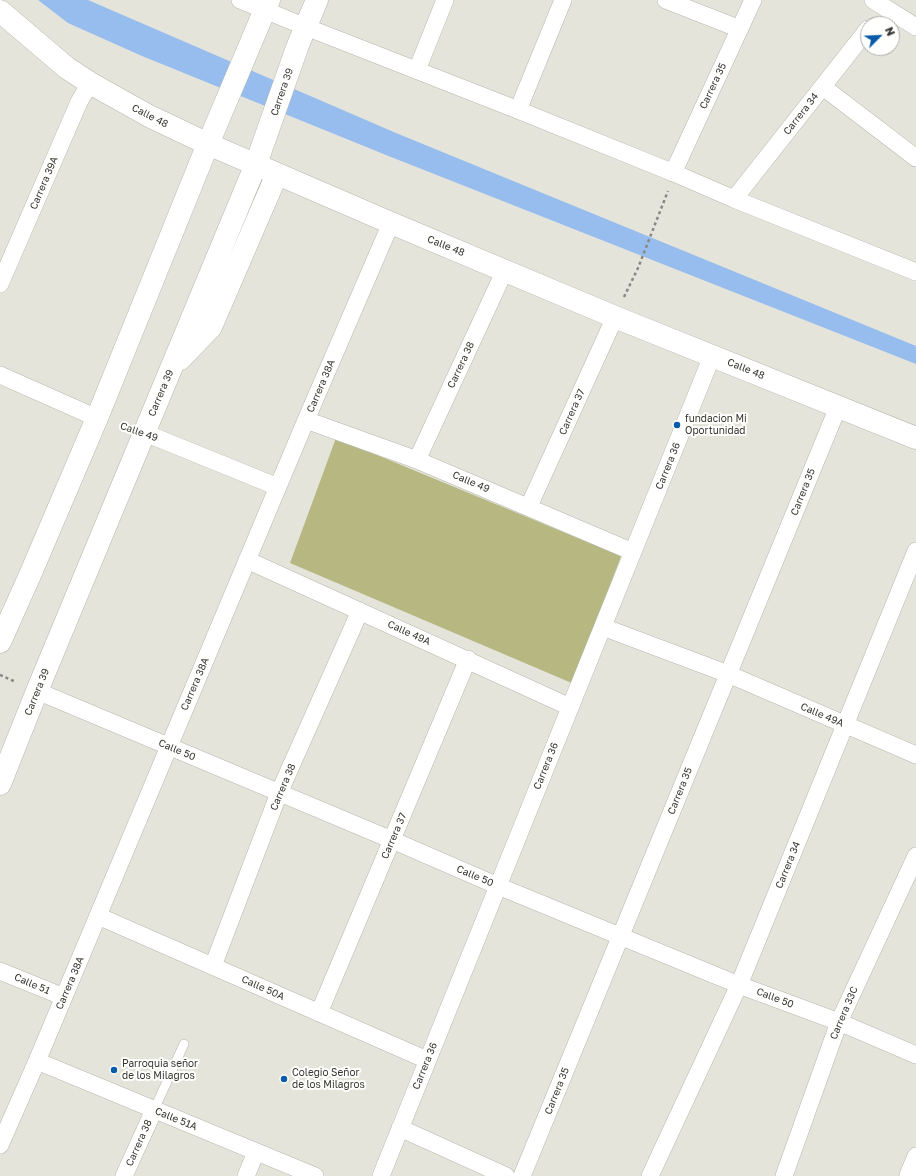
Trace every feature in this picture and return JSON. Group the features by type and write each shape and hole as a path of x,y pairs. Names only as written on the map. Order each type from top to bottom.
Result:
{"main road":[{"name":"Carrera 39","path":"0,784 37,691 259,157 302,36 317,0"},
{"name":"Calle 48","path":"0,11 68,68 90,83 149,116 259,157 277,174 391,223 615,317 916,438"},
{"path":"0,642 97,418 210,138 264,13"},
{"path":"172,366 211,327 277,174"}],"street":[{"path":"240,0 302,36 417,70 916,272"},
{"path":"417,70 445,0"},
{"path":"518,110 563,0"},
{"path":"666,0 740,29"},
{"name":"Carrera 35","path":"673,173 753,0"},
{"path":"876,16 882,3 916,27"},
{"name":"Carrera 34","path":"734,199 860,39"},
{"name":"Carrera 39A","path":"0,284 79,102 90,83"},
{"path":"823,87 916,158"},
{"name":"Carrera 38A","path":"0,1145 64,998 306,420 391,223"},
{"name":"Carrera 38","path":"417,460 505,270"},
{"name":"Carrera 37","path":"529,506 615,317"},
{"name":"Carrera 36","path":"381,1176 712,356"},
{"path":"0,375 97,418"},
{"name":"Carrera 35","path":"522,1176 838,406"},
{"name":"Calle 49","path":"306,420 417,460 529,506 633,552"},
{"name":"Calle 49","path":"145,433 278,487"},
{"name":"Carrera 34","path":"650,1176 739,985 916,551"},
{"name":"Calle 49A","path":"248,560 468,659 570,707"},
{"name":"Carrera 38","path":"213,966 279,793 360,610"},
{"name":"Calle 49A","path":"603,627 728,674 916,755"},
{"name":"Carrera 37","path":"319,1013 468,659"},
{"name":"Calle 50","path":"37,691 498,886 739,985 839,1022 916,1055"},
{"name":"Carrera 33C","path":"784,1176 839,1022 916,856"},
{"name":"Calle 50A","path":"98,916 427,1060"},
{"name":"Calle 51","path":"0,971 64,998"},
{"name":"Calle 51A","path":"37,1061 315,1176"},
{"name":"Carrera 38","path":"124,1176 154,1110"},
{"path":"400,1128 506,1176"},
{"path":"246,1176 256,1152"},
{"path":"910,1175 916,1156"}],"lane":[{"path":"154,1110 184,1044"}],"path":[{"path":"615,317 638,268 662,210"}],"green space":[{"path":"336,438 621,556 574,684 290,563"}],"water":[{"path":"38,0 88,0 396,133 916,346 916,364 386,155 142,56 68,23"}],"place":[{"name":"fundacion Mi Oportunidad","path":"677,425"},
{"name":"Parroquia señor de los Milagros","path":"114,1070"},
{"name":"Colegio Señor de los Milagros","path":"284,1079"}]}
